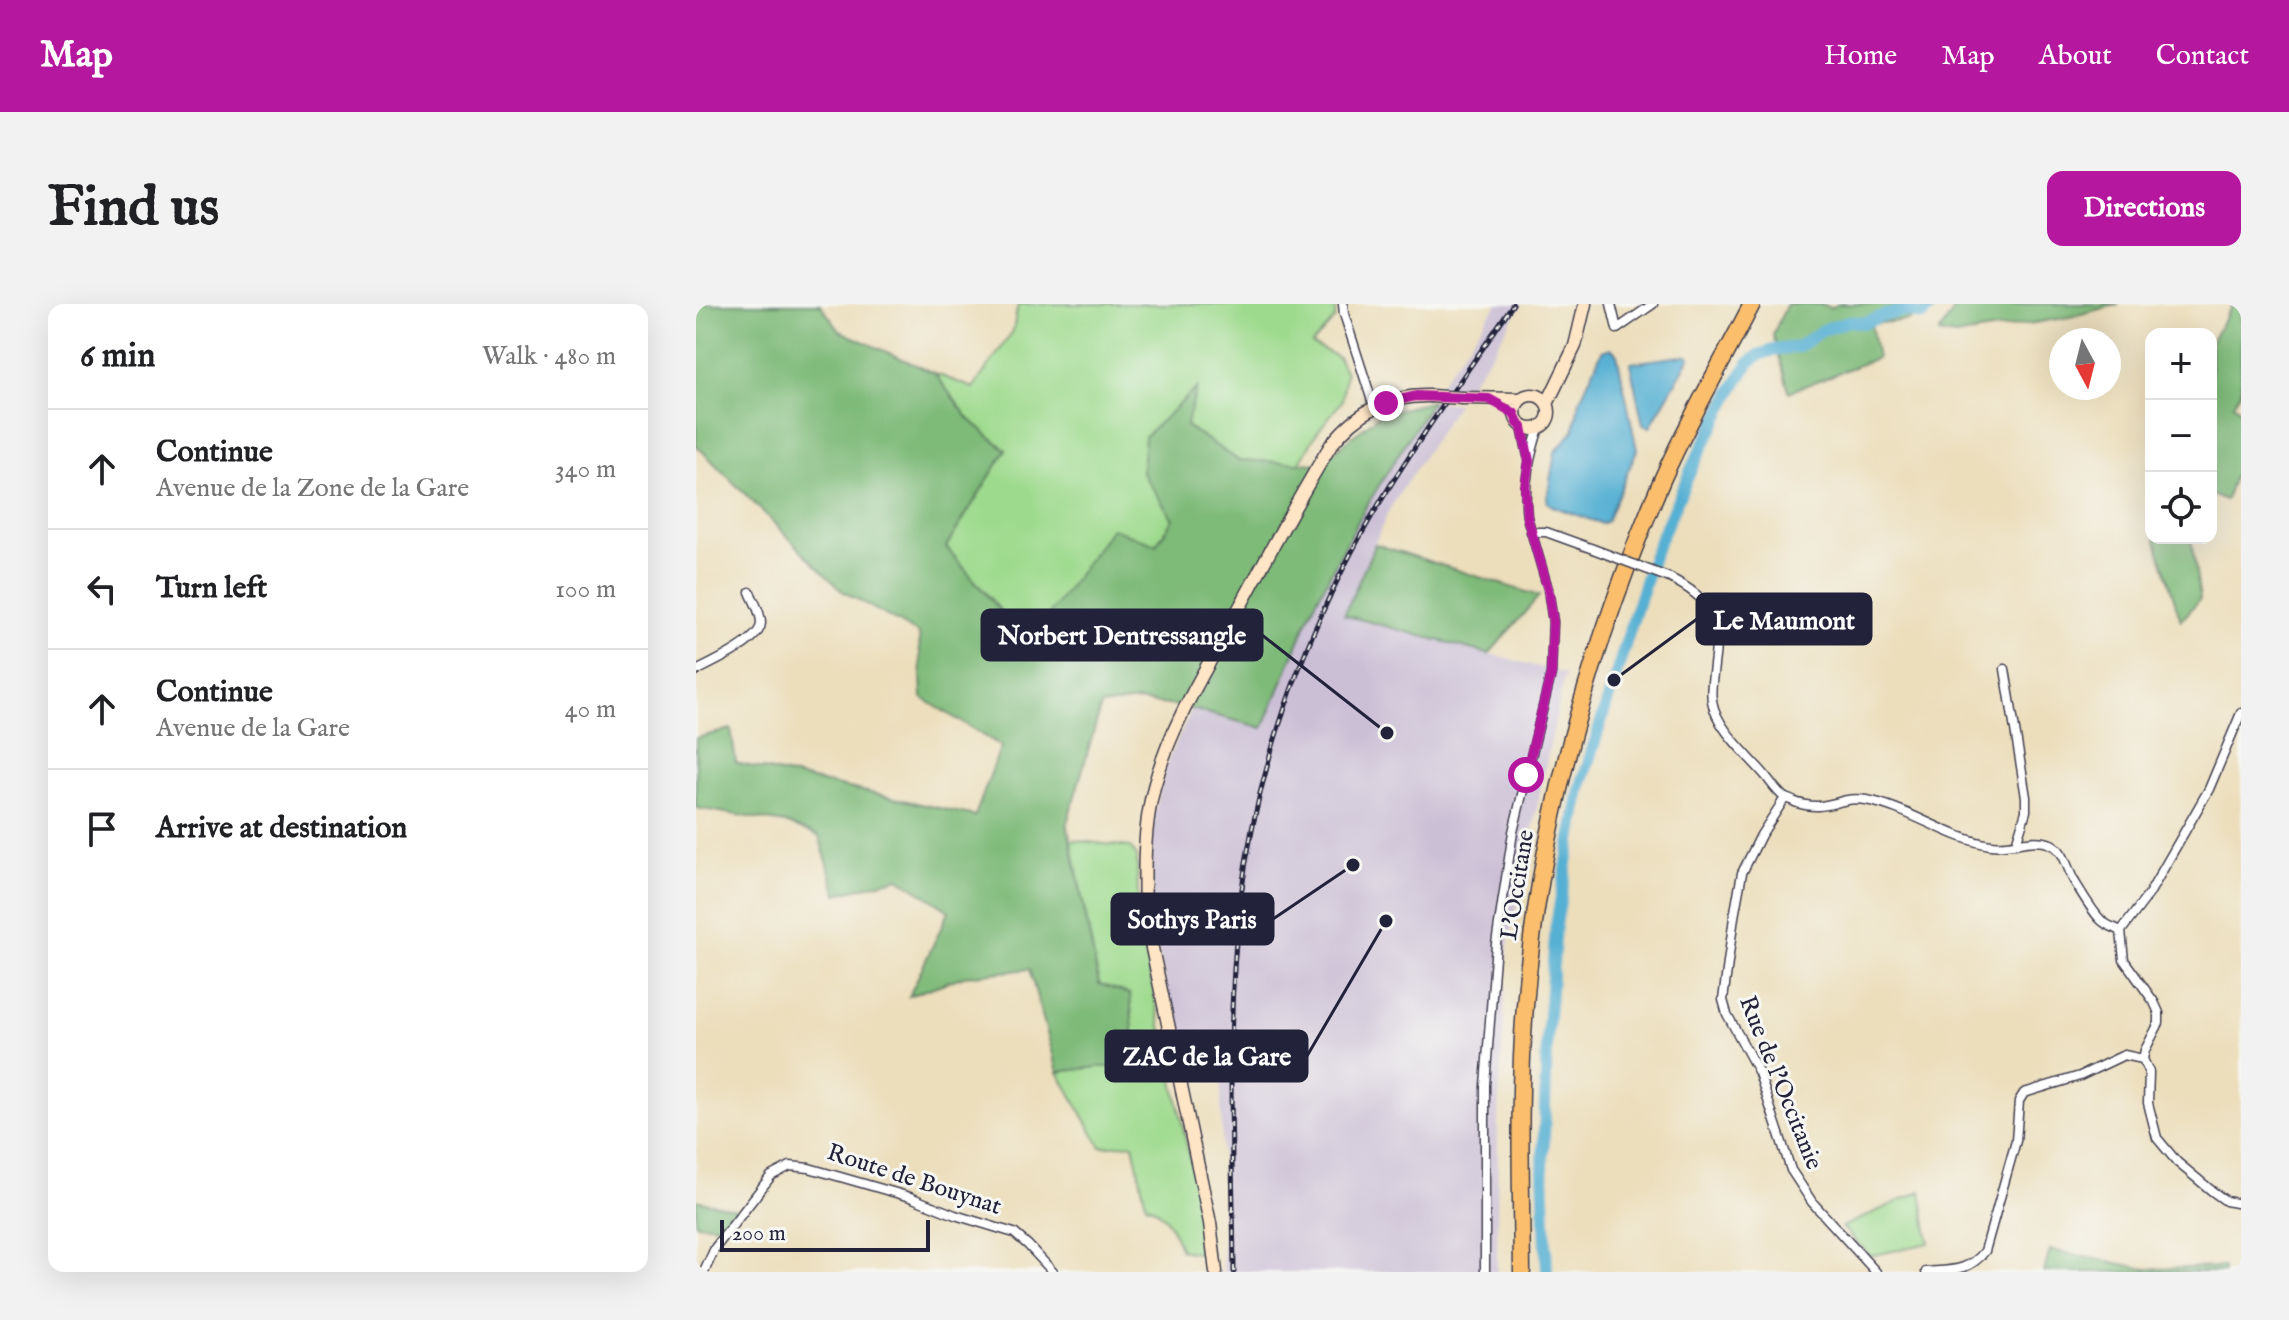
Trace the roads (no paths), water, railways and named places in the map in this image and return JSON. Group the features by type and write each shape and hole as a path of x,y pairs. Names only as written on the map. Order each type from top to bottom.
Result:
{"highway":[{"name":"L'Occitane","path":"1511,1272 1510,1094 1517,988 1530,888 1551,777 1574,692 1615,568 1673,436 1741,304"},
{"name":"L'Occitane","path":"1522,1272 1521,1091 1525,1005 1545,859 1558,795 1595,657 1631,557 1683,436 1752,304"}],"street":[{"path":"1343,304 1376,407"},
{"path":"1489,399 1514,413 1522,427 1539,428 1544,425 1549,415 1547,404 1575,346 1585,304"},
{"path":"1611,304 1617,329 1653,304"},
{"path":"1216,1272 1210,1223 1145,915 1147,822 1164,753 1192,693 1257,575 1331,445 1353,420 1397,399 1430,396 1520,399 1534,395 1562,369"},
{"path":"1534,395 1547,404"},
{"path":"1514,413 1520,399"},
{"path":"1522,427 1529,461"},
{"path":"1485,1272 1485,1085 1496,944 1513,832 1551,674 1553,622 1525,496 1529,461 1539,428"},
{"path":"1531,532 1546,532 1593,549 1670,578 1698,594 1715,623 1717,645 1711,697 1719,721 1785,798 1807,806 1823,807 1861,799 1879,802 1964,838 1989,845 2038,841 2050,844 2058,848 2073,879 2100,919 2121,931"},
{"path":"696,671 755,637 761,627 760,615 750,592"},
{"path":"2005,669 2026,797 2026,811 2016,844"},
{"path":"2241,713 2209,789 2149,894 2121,931 2124,960 2159,1013 2159,1023 2143,1059 2149,1072 2148,1103 2157,1138 2212,1191 2226,1201 2241,1204"},
{"name":"Rue de l'Occitanie","path":"1785,798 1761,835 1742,873 1723,1000 1727,1014 1759,1073 1797,1182 1876,1272"},
{"path":"1926,1272 1968,1267 1985,1251 2016,1141 2019,1101 2024,1093 2080,1076 2124,1055 2143,1059"},
{"name":"Route de Bouynat","path":"704,1272 715,1248 771,1176 790,1166 809,1168 910,1197 1014,1233 1053,1272"}],"water":[{"path":"1611,348 1617,354 1637,450 1607,521 1602,524 1554,507 1547,498 1555,452 1574,430 1579,402 1602,351"},
{"path":"1690,357 1650,427 1643,425 1630,363"}],"waterway":[{"path":"1547,1272 1543,1170 1547,1041 1556,925 1580,789 1654,553 1694,463 1749,363 1773,350 1798,347 1823,330 1848,321 1864,323 1905,311 1922,315 1933,304"}],"railway":[{"path":"1234,1272 1231,1088 1235,949 1246,860 1277,732 1324,608 1361,535 1402,467 1513,304"}],"place":[{"name":"Le Maumont","path":"1614,680"},
{"name":"Norbert Dentressangle","path":"1387,733"},
{"name":"Sothys Paris","path":"1353,865"},
{"name":"ZAC de la Gare","path":"1386,921"}]}
